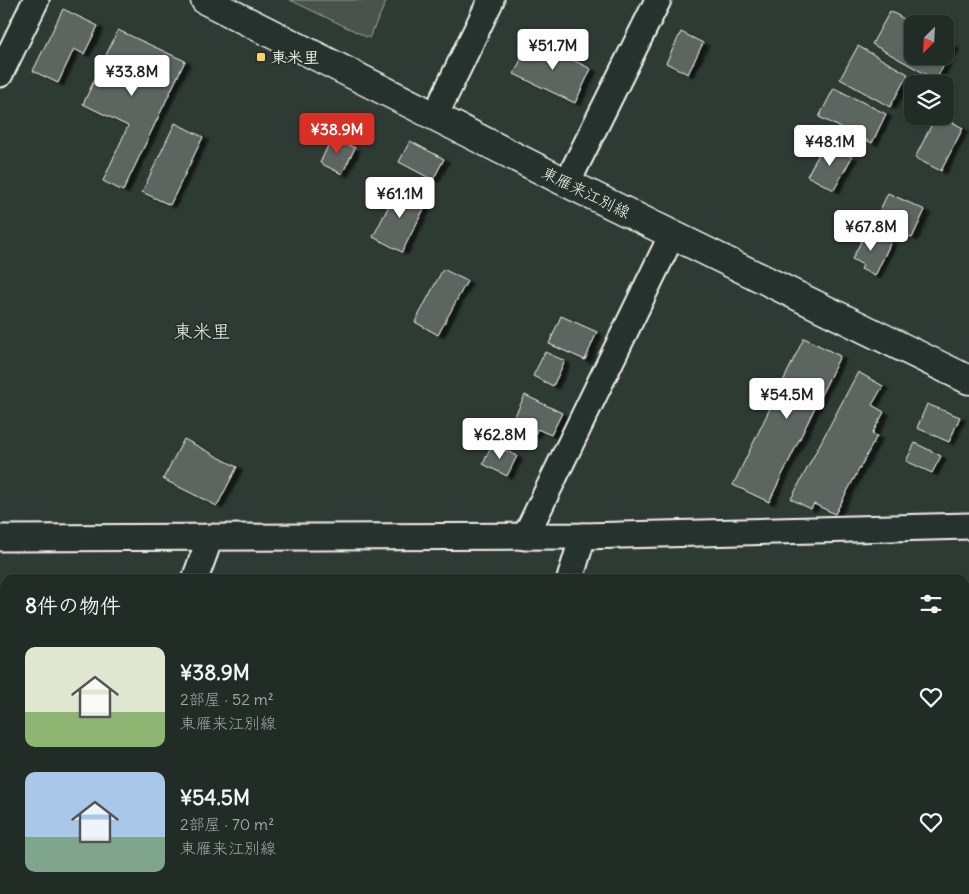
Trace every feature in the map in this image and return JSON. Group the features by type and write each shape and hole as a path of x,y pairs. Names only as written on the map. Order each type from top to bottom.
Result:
{"main road":[{"name":"東雁来江別線","path":"205,0 567,183 969,380"}],"street":[{"path":"0,74 36,0"},
{"path":"435,116 491,0"},
{"path":"567,183 658,0"},
{"path":"525,537 672,234"},
{"path":"0,538 525,537 969,526"},
{"path":"572,574 583,536"},
{"path":"196,574 210,538"}],"shaded area":[{"path":"290,0 387,0 369,38"}],"building":[{"path":"63,9 98,26 84,54 74,49 58,83 33,71"},
{"path":"890,11 904,19 904,62 872,44"},
{"path":"118,30 185,61 123,191 103,181 128,126 83,104"},
{"path":"681,32 703,43 688,74 666,63"},
{"path":"531,39 591,69 575,103 514,74"},
{"path":"858,46 908,74 904,75 904,81 890,107 840,79"},
{"path":"909,65 944,65 939,75 927,75"},
{"path":"834,88 886,114 872,143 819,117"},
{"path":"175,123 203,137 170,205 142,192"},
{"path":"954,123 963,128 941,171 915,158 932,125 954,125"},
{"path":"332,137 355,148 342,174 320,163"},
{"path":"410,141 444,159 433,180 399,162"},
{"path":"825,143 852,157 834,190 807,176"},
{"path":"400,184 416,192 413,198 426,205 402,252 373,237"},
{"path":"888,193 925,210 912,238 885,225 888,219 878,214"},
{"path":"867,230 891,242 875,276 861,269 863,265 852,259"},
{"path":"443,269 467,281 438,335 415,322"},
{"path":"561,316 597,332 585,360 549,344"},
{"path":"804,338 840,356 769,502 733,485"},
{"path":"545,352 565,361 553,386 533,376"},
{"path":"858,372 883,386 872,405 884,412 872,434 877,436 835,514 814,504 811,509 791,499"},
{"path":"525,395 562,413 551,435 537,429 535,435 523,430 526,423 514,418"},
{"path":"927,404 960,417 949,442 917,428"},
{"path":"184,439 237,467 217,506 163,479"},
{"path":"915,443 941,456 932,473 906,461"},
{"path":"492,444 517,456 507,476 483,464"}],"place":[{"name":"東米里","path":"261,57"}],"district":[{"name":"東米里","path":"202,331"}]}
